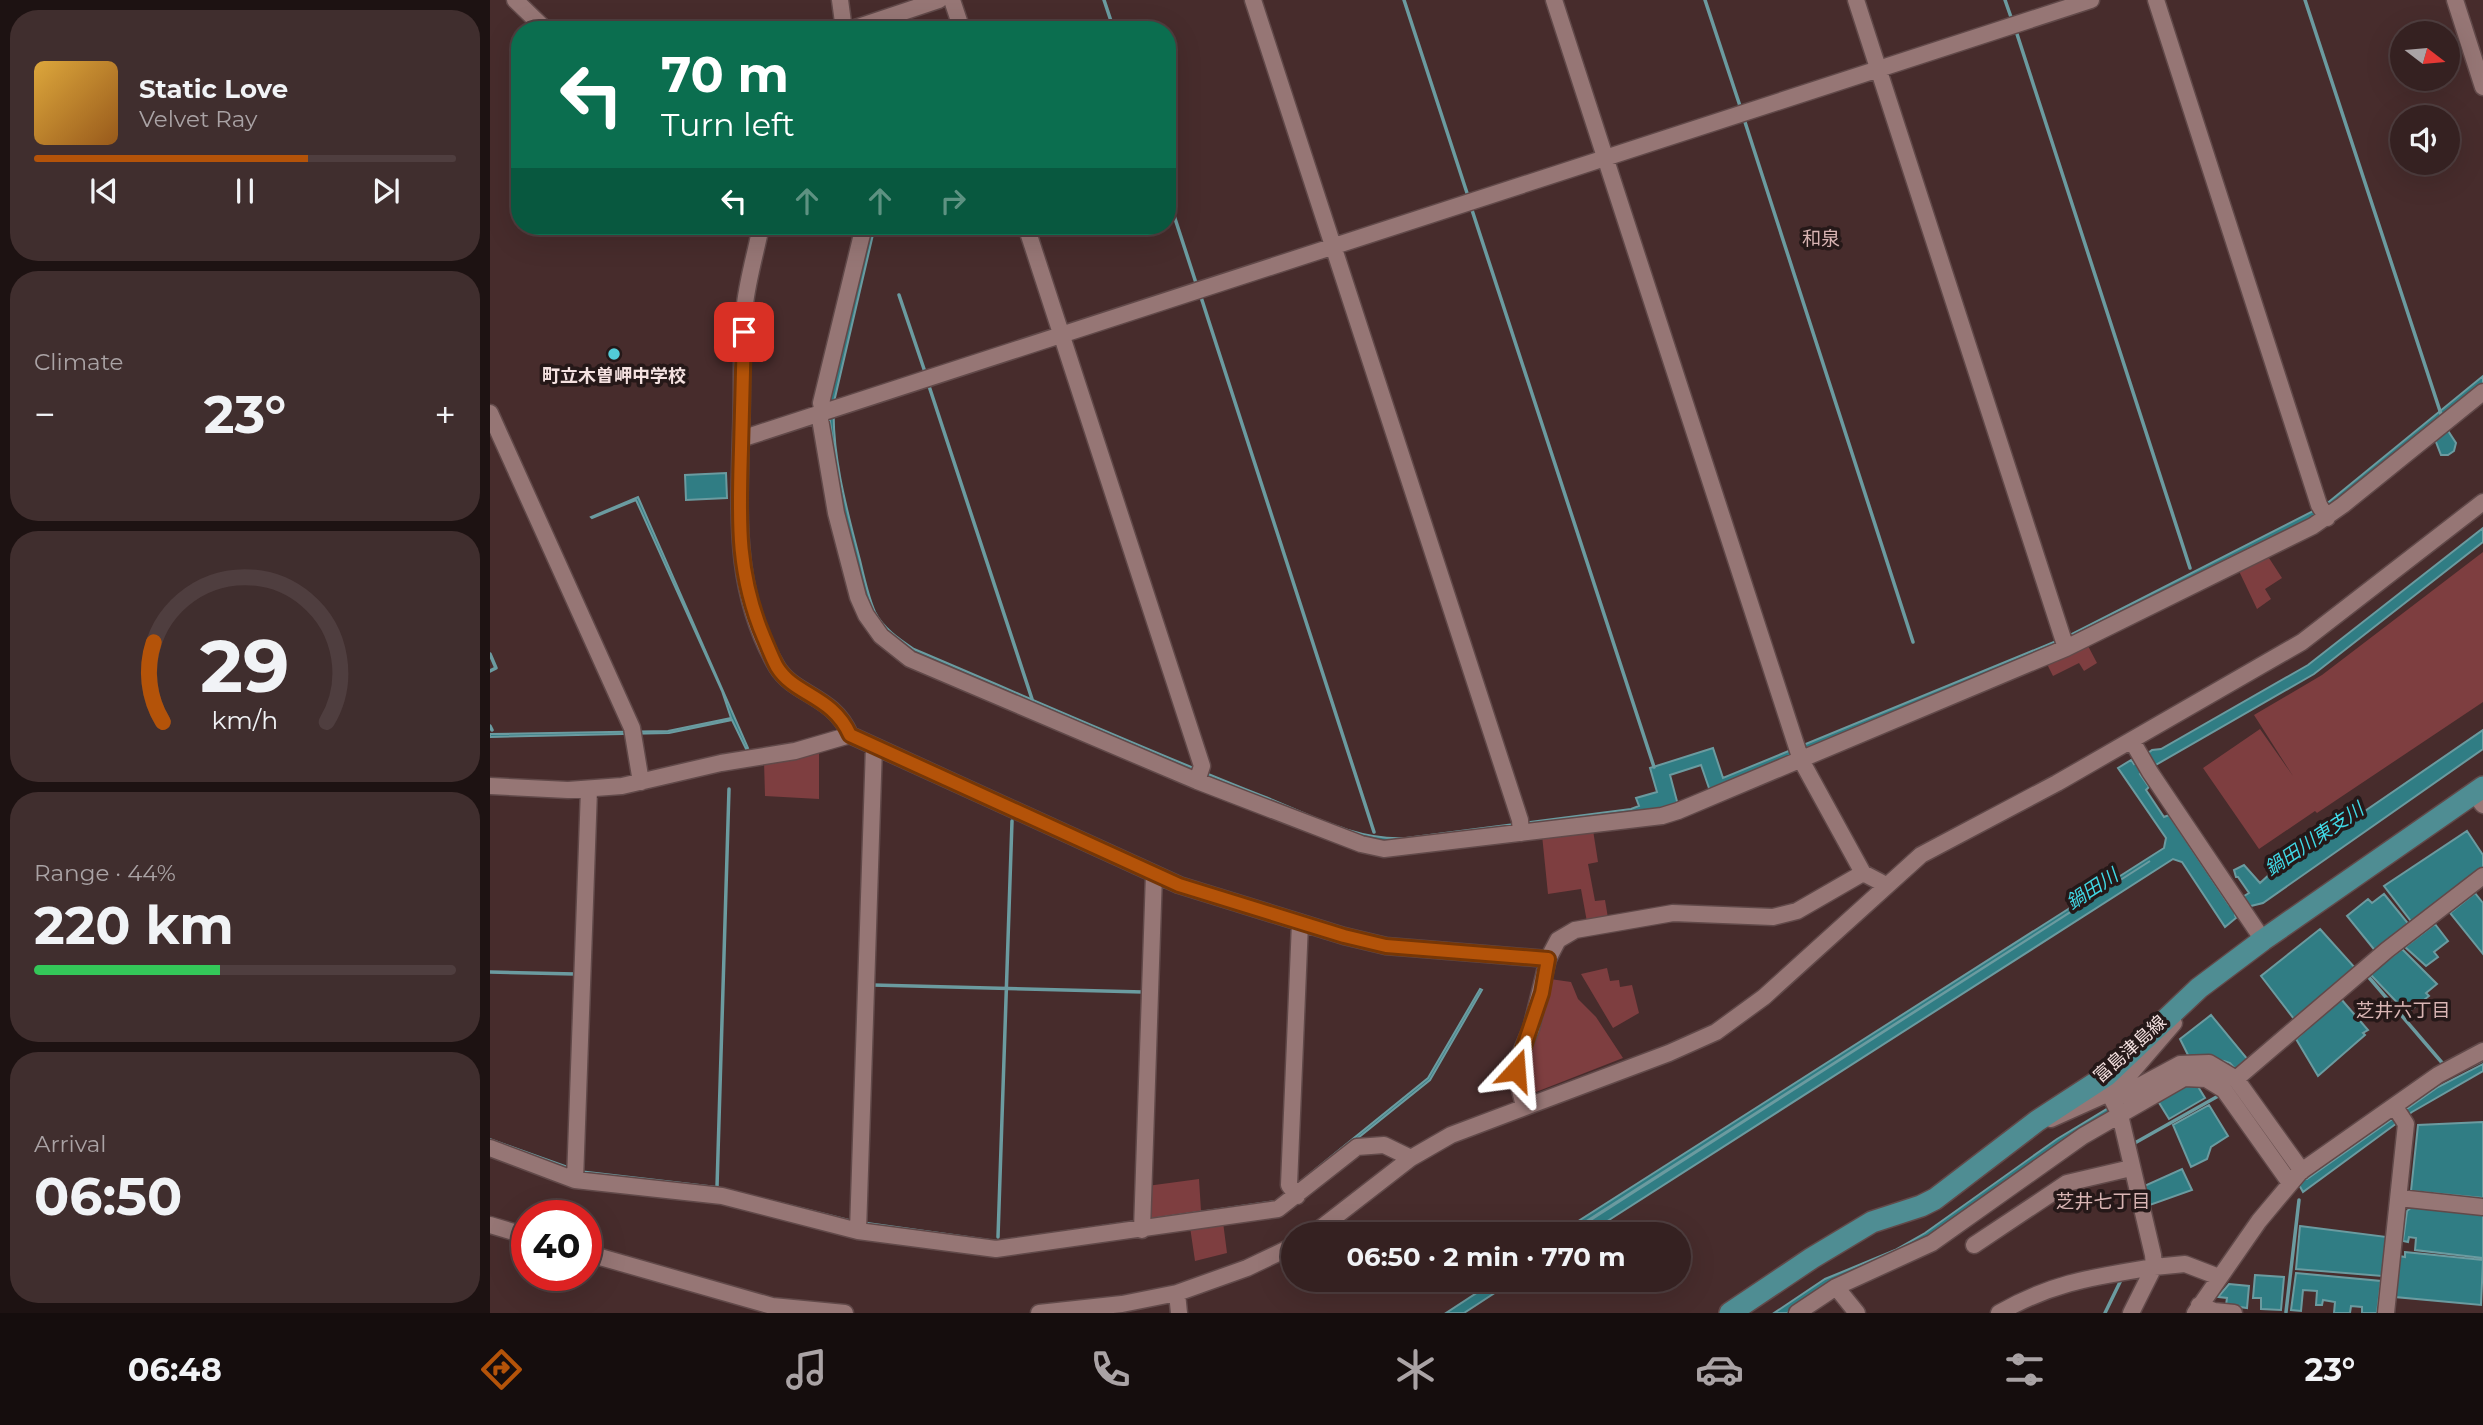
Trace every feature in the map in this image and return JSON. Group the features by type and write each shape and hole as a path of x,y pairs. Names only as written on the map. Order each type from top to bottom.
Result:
{"main road":[{"name":"富島津島線","path":"1730,1313 1872,1222 1934,1199 2037,1121 2106,1076 2199,988 2263,940 2480,795"}],"street":[{"path":"516,0 537,21"},
{"path":"840,0 847,21"},
{"path":"875,21 939,0"},
{"path":"952,0 959,21"},
{"path":"1253,0 1520,827"},
{"path":"1554,0 1799,754 1863,873 1886,885"},
{"path":"1856,0 2064,642"},
{"path":"741,439 2091,0"},
{"path":"2156,0 2323,512"},
{"path":"2455,0 2483,87"},
{"path":"759,235 745,305 740,550 748,596 782,674 826,704 850,735 1179,885 1300,923 1386,946 1548,959"},
{"path":"862,235 821,403 826,411 836,513 858,597 873,626 890,644 910,659 1371,847 1399,849 1520,827 1662,816 1799,754 2164,601 2323,512 2435,431 2483,392"},
{"path":"1029,235 1199,775"},
{"path":"491,420 633,731 641,782"},
{"path":"1328,1222 1411,1158 1451,1135 1669,1053 1716,1032 1763,998 1921,855 2135,747 2302,642 2483,502"},
{"path":"490,786 589,790 795,751 850,735"},
{"path":"858,1226 874,746"},
{"path":"2135,747 2263,940"},
{"path":"575,1174 589,790"},
{"path":"1524,1106 1517,1078 1518,1059 1542,993 1548,959 1558,940 1575,930 1673,913 1773,917 1797,911 1863,873"},
{"path":"1142,1224 1154,874"},
{"path":"2236,1079 2387,950 2483,876"},
{"path":"1294,1191 1300,923"},
{"path":"1797,1313 1836,1287 1932,1243 2083,1136 2114,1102 2124,1081 2183,1014 2199,988"},
{"path":"2234,1313 2197,1309 2259,1221 2297,1175 2438,1075 2483,1051"},
{"path":"2114,1102 2168,1070 2191,1062 2218,1067 2236,1079 2297,1175"},
{"path":"2037,1121 2056,1119 2114,1102 2183,1078 2206,1079 2224,1090 2297,1175"},
{"path":"2114,1102 2154,1267 2131,1313"},
{"path":"2386,1313 2405,1122 2395,1107"},
{"path":"490,1148 575,1174 722,1196 858,1226 996,1249 1142,1224 1278,1209 1294,1191 1357,1147 1384,1145 1411,1158"},
{"path":"1974,1245 2067,1183 2131,1168"},
{"path":"2399,1198 2483,1207"},
{"path":"490,1225 511,1231"},
{"path":"1039,1313 1122,1304 1177,1293 1247,1268 1281,1252"},
{"path":"602,1258 772,1306 845,1313"},
{"path":"1999,1313 2044,1290 2079,1279 2185,1264 2219,1277"},
{"path":"1836,1287 1857,1313"},
{"path":"1177,1293 1179,1313"}],"shaded area":[{"path":"2483,552 2483,702 2259,849 2203,768 2260,729 2293,776 2254,715 2322,675"},
{"path":"2267,555 2282,578 2265,589 2271,599 2257,609 2238,569"},
{"path":"2087,644 2097,663 2084,671 2079,663 2053,676 2047,664"},
{"path":"819,750 819,799 765,796 764,761"},
{"path":"1593,830 1598,862 1588,864 1595,901 1605,900 1608,918 1587,922 1581,889 1548,894 1542,835"},
{"path":"1607,968 1610,981 1619,980 1620,987 1632,985 1639,1013 1613,1028 1581,974"},
{"path":"1550,979 1571,982 1578,999 1596,1017 1623,1058 1536,1092 1524,1082 1524,1059 1544,1008"},
{"path":"1199,1179 1201,1211 1147,1219 1147,1186"},
{"path":"1223,1222 1227,1253 1195,1261 1190,1227"}],"water":[{"path":"870,235 873,235 834,402 834,421 837,461 850,522 870,600 882,623 914,649 1333,825 1369,835 1406,838 1631,809 1639,806 1636,798 1657,792 1650,768 1713,748 1723,778 2066,637 2325,505 2483,376 2483,383 2439,417 2456,443 2454,451 2448,455 2441,455 2434,437 2322,513 2068,641 1710,791 1701,765 1670,775 1678,805 1661,811 1395,842 1375,842 1198,775 913,652 890,637 873,614 866,597 843,510 829,402"},
{"path":"726,473 727,498 686,500 685,475"},
{"path":"638,497 748,748 746,749 732,720 669,733 490,737 490,734 668,731 731,718 722,691 636,500 591,517"},
{"path":"2483,528 2483,542 2314,674 2140,774 2149,787 2146,790 2164,817 2169,815 2229,905 2249,893 2236,877 2234,870 2244,865 2260,883 2272,872 2276,872 2483,730 2483,749 2263,903 2247,907 2235,915 2236,918 2225,927 2182,862 2173,859 1606,1222 1588,1222 2150,861 1585,1222 1577,1222 2164,848 2166,838 2118,768 2131,760 2134,764 2152,750 2161,749 2308,665"},
{"path":"2467,831 2483,855 2483,870 2414,925 2384,886"},
{"path":"2475,893 2483,903 2483,954 2450,913"},
{"path":"2384,894 2411,927 2377,953 2347,916 2368,899 2372,903"},
{"path":"2435,924 2448,941 2434,952 2438,957 2426,966 2405,947"},
{"path":"2320,929 2357,970 2294,1019 2261,976"},
{"path":"2402,949 2437,984 2426,993 2429,996 2407,1013 2370,974"},
{"path":"1480,989 1482,990 1430,1080 1277,1203 997,1243 866,1227 582,1175 490,1142 490,1139 579,1171 717,1187 853,1221 997,1241 1276,1201 1428,1078"},
{"path":"2341,999 2368,1030 2318,1076 2296,1039"},
{"path":"2211,1015 2249,1061 2237,1071 2224,1061 2189,1057 2180,1039"},
{"path":"2483,1064 2483,1071 2412,1112 2303,1192 2297,1181 2199,1072 1942,1230 1787,1313 1774,1313 1825,1279 1895,1250 1925,1233 2057,1139 2125,1098 2188,1066 2227,1076 2303,1178 2307,1179 2438,1087"},
{"path":"2187,1085 2197,1085 2205,1098 2169,1119 2158,1101"},
{"path":"2209,1105 2228,1136 2211,1147 2207,1159 2191,1167 2173,1125"},
{"path":"2483,1122 2483,1198 2411,1191 2418,1125"},
{"path":"2182,1169 2192,1190 2147,1206 2142,1187"},
{"path":"2413,1206 2483,1214 2483,1258 2415,1250 2416,1238 2409,1237 2408,1242 2403,1241 2407,1211"},
{"path":"2300,1226 2387,1237 2382,1276 2296,1269"},
{"path":"2405,1252 2483,1260 2481,1305 2395,1297 2399,1256 2405,1257"},
{"path":"2296,1273 2381,1281 2377,1313 2362,1313 2362,1307 2351,1306 2350,1313 2334,1313 2335,1302 2323,1300 2322,1305 2316,1305 2317,1291 2303,1290 2301,1311 2291,1310"},
{"path":"2255,1275 2284,1277 2281,1310 2261,1309 2261,1298 2253,1298"},
{"path":"2229,1284 2249,1286 2247,1308 2226,1305 2227,1298 2218,1297"},
{"path":"1478,1292 1496,1292 1464,1313 1446,1313"}],"waterway":[{"path":"1104,0 1111,21"},
{"path":"1404,0 1468,196"},
{"path":"1705,0 1741,109"},
{"path":"2005,0 2012,20"},
{"path":"2305,0 2441,414"},
{"path":"2016,31 2190,568"},
{"path":"1744,119 1913,642"},
{"path":"1471,207 1654,767"},
{"path":"1176,222 1197,286"},
{"path":"1200,294 1374,832"},
{"path":"899,295 925,372"},
{"path":"928,383 1032,699"},
{"path":"490,654 496,668 490,671"},
{"path":"490,726 492,730"},
{"path":"717,1187 729,789"},
{"path":"998,1237 1012,821"},
{"path":"490,972 575,974"},
{"path":"2366,974 2444,1065"},
{"path":"873,985 1143,992"},
{"path":"2463,1070 2483,1060"},
{"path":"2133,1144 2220,1095"},
{"path":"2286,1312 2299,1200"},
{"path":"2105,1313 2121,1280 2118,1278"}],"place":[{"name":"町立木曽岬中学校","path":"614,354"}],"district":[{"name":"和泉","path":"1821,238"},
{"name":"芝井六丁目","path":"2403,1010"},
{"name":"芝井七丁目","path":"2103,1201"}],"route":[{"path":"744,332 740,550 748,596 782,674 826,704 850,735 1179,885 1344,936 1386,946 1548,959 1542,993 1516,1070"}],"water label":[{"name":"鍋田川東支川","path":"2314,839"},
{"name":"鍋田川","path":"2092,889"}]}
